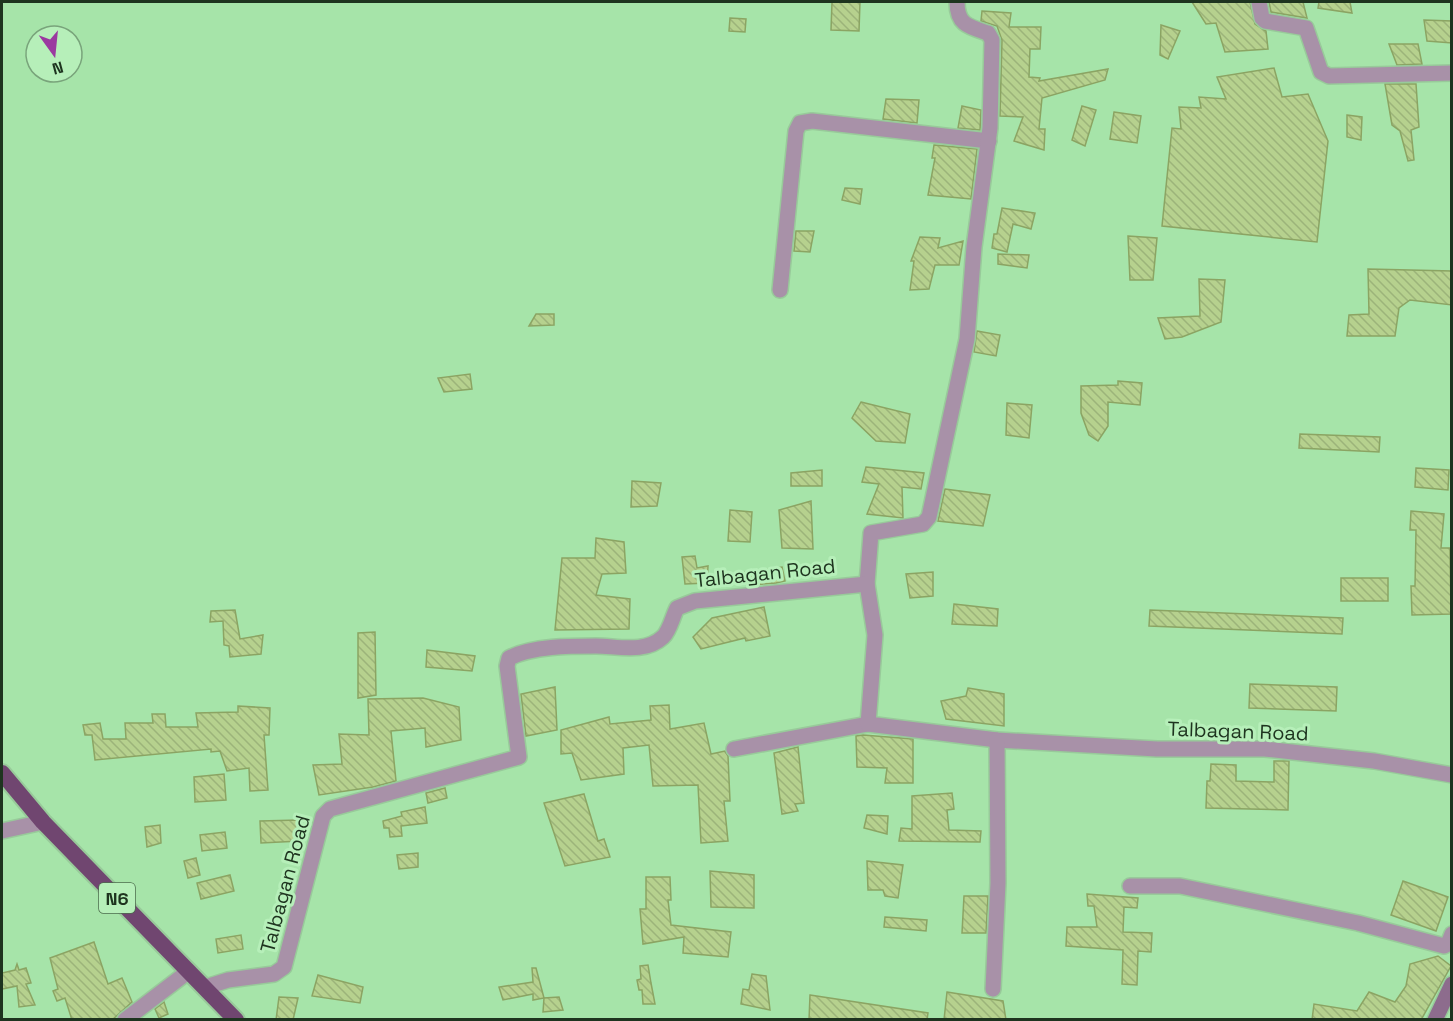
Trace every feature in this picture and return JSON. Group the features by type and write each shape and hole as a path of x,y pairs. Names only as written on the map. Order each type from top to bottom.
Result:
{"highway":[{"name":"N6","path":"2,773 43,822 236,1020"}],"main road":[{"path":"1435,1020 1452,984"}],"street":[{"path":"868,724 875,635 867,584 871,533 919,525 929,517 967,339 974,247 988,141 992,40 988,33 970,29 964,24 959,18 957,2"},
{"path":"1259,2 1262,18 1265,21 1306,28 1321,72 1329,76 1452,73"},
{"path":"780,290 796,131 800,123 812,120 988,141"},
{"name":"Talbagan Road","path":"206,987 228,980 274,974 284,967 323,816 330,809 519,757 507,666 509,658 542,650 594,646 638,648 653,644 664,636 677,608 695,601 867,584"},
{"name":"Talbagan Road","path":"734,749 868,724 997,740 1157,749 1265,749 1374,761 1452,775"},
{"path":"993,988 998,883 997,740"},
{"path":"2,831 43,822"},
{"path":"1130,886 1180,886 1358,923 1444,946 1448,944 1452,934"},
{"path":"125,1020 189,971"}],"shaded area":[{"path":"2,2 1451,2 1451,1019 2,1019"}],"building":[{"path":"832,2 860,2 859,31 831,30"},
{"path":"1192,2 1250,2 1255,24 1266,31 1268,49 1225,52 1216,23 1206,24"},
{"path":"1269,2 1303,2 1307,18 1271,12"},
{"path":"1319,2 1350,2 1352,13 1318,8"},
{"path":"982,11 1011,13 1009,27 1041,27 1040,49 1030,49 1029,77 1040,78 1039,81 1108,69 1105,80 1042,98 1039,129 1045,129 1044,150 1014,141 1023,117 1000,116 1002,40 997,26 981,21"},
{"path":"730,18 746,19 745,32 729,31"},
{"path":"1424,20 1452,21 1452,43 1427,41"},
{"path":"1161,25 1180,31 1168,59 1160,55"},
{"path":"1389,44 1418,44 1422,64 1397,65"},
{"path":"1274,68 1282,97 1308,94 1328,141 1317,242 1162,226 1172,128 1181,129 1179,107 1201,108 1199,97 1226,99 1217,77"},
{"path":"1385,84 1416,84 1419,127 1411,130 1414,160 1408,161 1400,131 1392,125"},
{"path":"886,99 919,100 917,123 883,119"},
{"path":"962,106 981,110 980,130 958,128"},
{"path":"1082,106 1096,110 1085,146 1072,140"},
{"path":"1114,112 1141,116 1137,143 1110,139"},
{"path":"1347,115 1362,117 1361,140 1347,137"},
{"path":"934,145 977,149 971,199 928,195 935,158 932,158"},
{"path":"845,188 862,189 860,204 842,200"},
{"path":"1002,208 1035,213 1031,229 1013,224 1007,252 992,248"},
{"path":"796,231 814,231 810,252 794,251"},
{"path":"1128,236 1157,238 1153,280 1130,280"},
{"path":"920,237 940,238 938,248 963,241 959,265 935,265 929,289 910,290 914,261 911,261"},
{"path":"998,254 1029,255 1027,268 998,264"},
{"path":"1368,269 1452,271 1452,305 1410,300 1399,308 1395,336 1347,336 1349,315 1369,314"},
{"path":"1199,279 1225,280 1221,322 1182,337 1165,339 1158,318 1200,316"},
{"path":"536,314 554,314 554,325 529,326"},
{"path":"977,331 1000,335 996,356 974,352"},
{"path":"470,374 472,389 444,392 438,378"},
{"path":"1118,381 1142,383 1140,405 1108,402 1108,426 1098,441 1089,435 1081,413 1081,386 1118,385"},
{"path":"861,402 910,414 905,443 876,441 852,418"},
{"path":"1007,403 1032,405 1029,438 1006,435"},
{"path":"1300,434 1380,437 1379,452 1299,448"},
{"path":"866,467 924,473 921,489 902,487 903,518 867,514 879,484 862,482"},
{"path":"1416,468 1449,470 1448,490 1415,487"},
{"path":"822,470 822,486 791,486 791,473"},
{"path":"632,481 661,483 657,506 631,507"},
{"path":"945,489 990,495 983,526 938,521"},
{"path":"811,501 813,549 782,548 779,510"},
{"path":"730,510 752,512 750,542 728,541"},
{"path":"1411,511 1444,514 1441,548 1450,548 1451,614 1412,615 1411,586 1415,586 1416,530 1410,530"},
{"path":"596,538 624,542 626,573 602,574 596,595 630,599 629,629 555,630 562,558 595,558"},
{"path":"695,556 697,568 708,566 707,583 685,584 682,557"},
{"path":"782,567 785,581 776,583 751,585 745,572"},
{"path":"933,572 933,596 910,598 906,574"},
{"path":"1341,578 1388,578 1388,601 1341,601"},
{"path":"954,604 998,609 997,626 952,624"},
{"path":"764,607 770,636 746,641 745,638 701,649 693,637 712,618"},
{"path":"235,610 240,639 263,635 261,654 230,657 229,646 224,645 223,621 210,622 211,611"},
{"path":"1150,610 1343,618 1342,634 1149,626"},
{"path":"375,632 376,695 358,698 358,633"},
{"path":"427,650 475,656 472,671 426,667"},
{"path":"1250,684 1337,687 1336,711 1249,708"},
{"path":"555,687 557,730 526,736 521,694"},
{"path":"968,688 1004,694 1004,726 946,719 941,701 966,696"},
{"path":"423,698 459,707 461,740 426,747 425,728 391,731 396,781 319,795 313,765 342,764 339,734 369,735 368,699"},
{"path":"669,705 670,729 704,723 711,754 725,751 728,756 730,801 724,801 728,841 701,843 698,785 653,786 649,745 623,748 624,774 581,780 572,753 561,754 561,730 609,717 610,724 651,720 650,706"},
{"path":"238,706 270,708 269,735 264,735 268,790 250,791 249,768 227,771 220,751 211,752 211,749 95,760 92,735 85,735 83,725 100,723 103,739 126,739 125,723 153,723 152,714 165,714 166,727 198,727 196,713 238,712"},
{"path":"856,736 913,739 913,783 885,783 887,768 857,767"},
{"path":"798,747 804,803 795,804 798,811 782,814 774,753"},
{"path":"1274,761 1289,761 1288,810 1206,808 1207,781 1210,781 1211,764 1236,765 1236,781 1274,782"},
{"path":"224,774 226,800 195,802 194,777"},
{"path":"445,788 447,798 428,803 426,793"},
{"path":"952,793 954,809 947,810 949,830 981,831 980,842 899,841 901,828 912,829 912,796"},
{"path":"584,794 598,841 604,839 610,857 565,866 544,803"},
{"path":"425,807 427,823 401,826 402,836 390,837 389,828 384,828 383,821 402,816 401,812"},
{"path":"867,815 888,816 887,834 864,828"},
{"path":"299,820 300,841 261,843 260,821"},
{"path":"160,825 161,843 147,847 145,827"},
{"path":"225,832 227,848 202,851 200,835"},
{"path":"418,853 418,867 399,869 397,855"},
{"path":"196,858 200,875 188,878 184,861"},
{"path":"867,861 903,865 898,898 885,896 883,890 868,890"},
{"path":"710,871 754,875 754,908 711,907"},
{"path":"230,875 234,891 201,899 197,883"},
{"path":"646,877 670,877 671,900 668,900 671,925 731,932 728,957 683,953 684,937 643,944 640,909 646,909"},
{"path":"1403,881 1448,897 1436,931 1391,915"},
{"path":"1087,894 1138,898 1137,908 1124,907 1123,932 1152,933 1151,952 1138,951 1137,985 1122,984 1123,950 1066,946 1067,927 1097,927 1094,906 1088,906"},
{"path":"964,896 988,896 986,933 962,933"},
{"path":"885,917 927,920 926,931 884,927"},
{"path":"241,935 243,949 218,953 216,939"},
{"path":"94,942 108,984 122,978 132,1002 112,1020 72,1020 65,998 57,1001 53,991 58,989 50,958"},
{"path":"1438,956 1451,966 1421,1020 1312,1020 1314,1004 1357,1011 1369,992 1395,1002 1406,986 1410,964"},
{"path":"17,964 19,970 26,968 31,983 26,984 35,1005 19,1007 17,986 2,989 2,973 15,970"},
{"path":"648,965 655,1004 643,1004 642,990 639,990 637,980 641,979 640,966"},
{"path":"532,968 536,968 544,998 533,1000 533,994 503,1000 499,987 533,982"},
{"path":"752,974 766,976 770,1010 741,1004 743,989 749,990"},
{"path":"318,975 363,987 360,1003 312,996"},
{"path":"947,992 1003,1001 1006,1020 944,1020"},
{"path":"810,995 928,1013 927,1020 809,1020"},
{"path":"279,997 298,998 293,1020 276,1020"},
{"path":"559,997 563,1010 543,1012 544,998"},
{"path":"164,1002 168,1014 159,1018 155,1009"}]}
